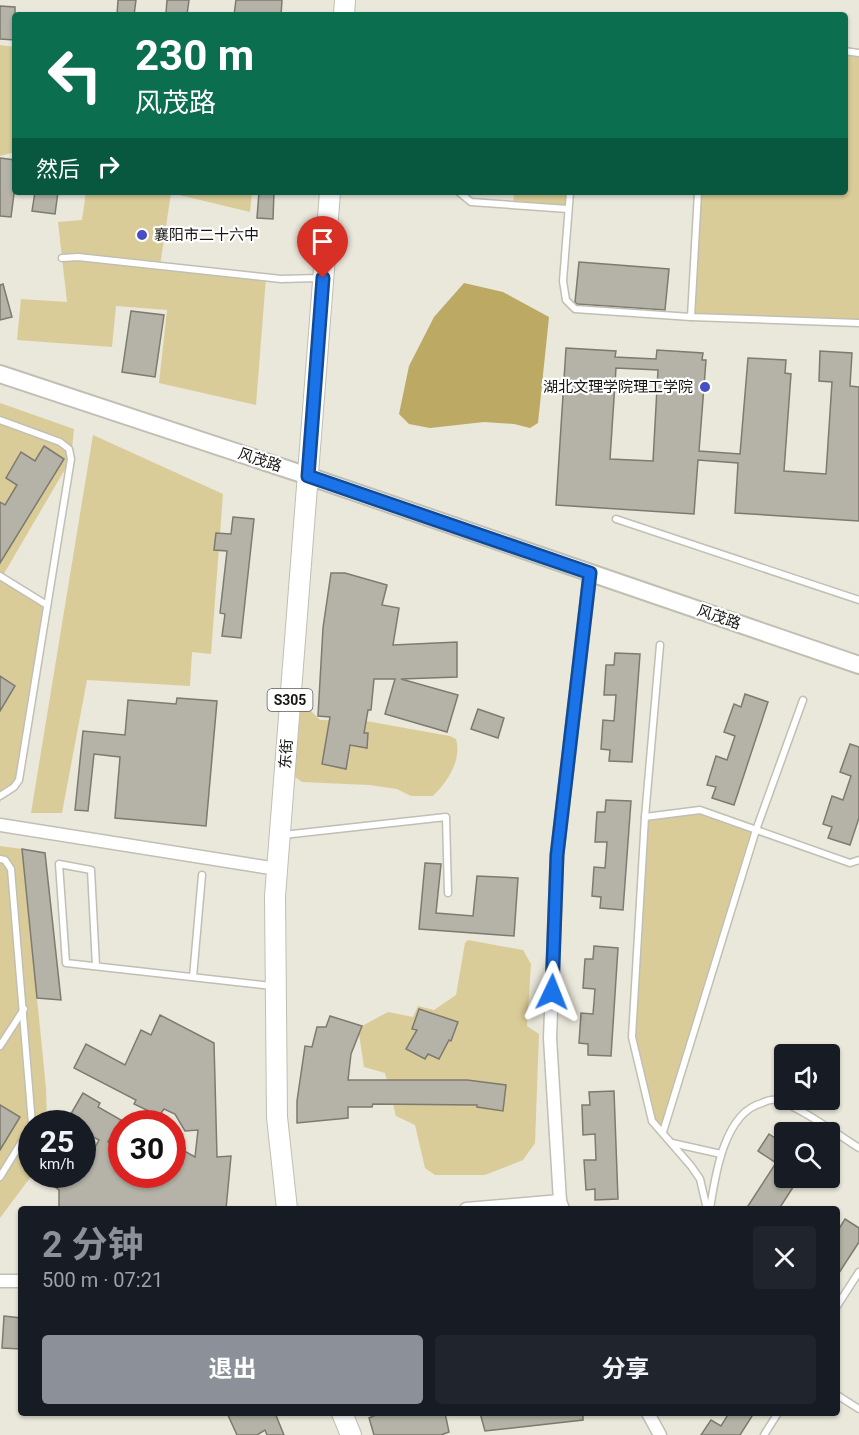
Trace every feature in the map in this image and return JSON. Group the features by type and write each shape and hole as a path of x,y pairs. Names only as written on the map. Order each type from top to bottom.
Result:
{"main road":[{"name":"东街","path":"287,1206 277,1117 275,896 330,195"},
{"path":"343,1416 351,1435"}],"street":[{"name":"风茂路","path":"0,374 308,476 859,665"},
{"path":"538,1206 562,1205 550,1038 557,855 590,573"},
{"path":"0,825 277,869"},
{"path":"0,1281 18,1281"},
{"path":"650,1416 660,1435"}],"lane":[{"path":"463,195 471,202 568,210"},
{"path":"570,195 563,281 566,300 575,309 691,317 859,323"},
{"path":"691,317 698,195"},
{"path":"62,258 78,257 280,279 323,278"},
{"path":"0,420 60,442 69,449 71,459 19,780 14,788 0,796"},
{"path":"616,519 859,600"},
{"path":"0,576 47,605"},
{"path":"660,645 645,817 632,1037 652,1121 700,1179 707,1206"},
{"path":"663,1132 756,830 803,700"},
{"path":"645,817 700,810 850,863 859,860"},
{"path":"279,836 446,817 448,893"},
{"path":"0,859 5,860 11,869 33,1110"},
{"path":"96,966 92,870 59,864 66,963 276,986"},
{"path":"193,977 202,875"},
{"path":"0,1046 24,1009"},
{"path":"709,1206 716,1170 726,1140 741,1118 754,1105 773,1099 789,1104 859,1148"},
{"path":"672,1143 721,1154"},
{"path":"0,1177 18,1147"},
{"path":"840,1301 859,1272"},
{"path":"840,1397 859,1409"},
{"path":"764,1435 776,1416"}],"shaded area":[{"path":"0,45 12,47 12,153 0,156"},
{"path":"848,51 859,53 859,323 691,317 698,195 848,195"},
{"path":"86,195 171,195 160,266 266,277 256,405 159,383 167,310 116,306 112,347 17,340 21,299 67,302 58,222 82,220"},
{"path":"179,195 252,195 250,212"},
{"path":"514,195 570,195 568,209 513,205"},
{"path":"464,283 503,292 549,317 538,423 530,428 514,424 484,422 430,428 409,424 399,414 409,366 434,317"},
{"path":"0,403 74,429 71,459 2,577 47,605 19,780 2,796 0,803"},
{"path":"93,435 223,494 211,654 192,652 190,686 87,680 62,813 31,813"},
{"path":"299,709 310,710 320,720 366,721 450,736 456,739 455,762 444,784 433,796 411,796 397,789 369,785 302,782 290,773"},
{"path":"700,810 756,830 663,1132 652,1121 632,1037 645,817"},
{"path":"0,846 22,849 47,1110 18,1110 18,1188 22,1188 0,1218"},
{"path":"468,940 523,950 531,964 527,1026 539,1034 535,1143 523,1160 485,1175 435,1175 425,1168 415,1125 396,1116 385,1073 364,1067 359,1034 362,1026 388,1012 413,1017 418,1006 434,1010 456,995 465,943"}],"building":[{"path":"118,0 136,0 134,12 117,12"},
{"path":"167,0 189,0 187,12 166,12"},
{"path":"236,0 282,0 281,12 234,12"},
{"path":"0,6 15,7 15,12 12,12 12,40 0,39"},
{"path":"0,158 12,160 12,195 14,195 11,217 0,216"},
{"path":"35,195 58,195 55,214 32,211"},
{"path":"259,195 274,195 273,219 257,218"},
{"path":"579,262 669,269 665,310 577,304 575,302"},
{"path":"3,284 12,317 0,320 0,285"},
{"path":"131,311 164,315 155,377 122,372"},
{"path":"566,348 616,351 615,357 656,359 657,350 703,353 702,360 706,360 699,451 740,454 748,358 786,360 785,373 791,374 784,471 826,474 832,382 819,381 820,351 852,353 850,386 859,387 859,521 735,513 738,463 698,460 694,514 556,505","holes":["616,368 658,370 653,461 610,459"]},
{"path":"44,446 64,459 0,563 0,502 5,505 17,485 6,478 21,452 35,461"},
{"path":"233,517 254,519 241,638 222,636 225,614 220,613 227,551 214,550 216,533 231,534"},
{"path":"331,573 345,573 387,585 382,605 399,608 393,645 457,642 457,677 401,679 458,695 447,732 385,714 395,679 374,679 371,710 368,710 364,733 368,733 367,748 350,745 346,769 322,764 330,717 318,716 323,628"},
{"path":"615,653 640,654 632,762 609,761 610,750 601,749 603,720 614,721 616,695 604,695 606,665 614,665"},
{"path":"0,676 15,686 0,711"},
{"path":"745,694 768,702 734,805 712,798 716,787 707,785 716,756 727,760 735,736 724,732 734,704 741,707"},
{"path":"177,698 217,701 206,826 115,818 120,757 94,754 88,811 75,810 83,731 125,735 128,700 176,704"},
{"path":"478,709 504,718 498,738 471,729"},
{"path":"850,744 859,747 859,818 850,845 828,838 832,827 823,824 832,796 843,800 851,776 840,772"},
{"path":"606,800 631,801 623,910 600,908 601,897 592,896 594,867 605,868 607,842 595,842 597,812 605,812"},
{"path":"22,849 45,853 61,1000 37,998"},
{"path":"425,863 441,864 436,913 473,916 477,876 518,878 514,936 419,929"},
{"path":"594,946 618,948 611,1056 588,1055 588,1044 579,1043 581,1013 593,1014 595,989 583,988 585,959 593,959"},
{"path":"419,1009 458,1022 451,1041 449,1040 439,1059 428,1054 425,1059 406,1049 417,1030 412,1029"},
{"path":"160,1015 214,1043 217,1157 231,1156 226,1206 59,1206 59,1190 56,1188 96,1188 96,1145 99,1140 96,1138 96,1110 73,1110 83,1093 100,1103 98,1107 108,1113 108,1188 186,1188 186,1152 195,1157 198,1130 186,1131 186,1110 146,1110 134,1104 136,1100 74,1068 86,1044 125,1065 141,1030 151,1035"},
{"path":"330,1016 362,1026 351,1054 348,1080 467,1080 506,1085 503,1111 477,1107 477,1105 373,1104 372,1107 348,1107 348,1118 297,1123 297,1101 305,1046 312,1047 317,1027 326,1027"},
{"path":"614,1091 618,1199 595,1200 595,1189 586,1190 584,1160 596,1160 595,1134 583,1135 582,1105 590,1105 589,1092"},
{"path":"0,1105 18,1116 18,1120 0,1150"},
{"path":"769,1134 774,1137 774,1162 758,1151"},
{"path":"774,1166 774,1188 793,1188 781,1206 748,1206"},
{"path":"845,1219 859,1228 859,1242 840,1271 840,1227"},
{"path":"4,1316 18,1318 18,1349 2,1348"},
{"path":"228,1416 276,1416 284,1435 267,1435 265,1430 257,1435 237,1435"},
{"path":"373,1416 446,1416 449,1432 441,1435 374,1435 369,1418"},
{"path":"481,1416 583,1416 583,1420 485,1431"},
{"path":"727,1416 752,1416 740,1435 701,1435 711,1420 721,1426"}],"place":[{"name":"襄阳市二十六中","path":"142,235"},
{"name":"湖北文理学院理工学院","path":"705,387"}],"route":[{"path":"323,278 308,476 590,573 557,855 552,992"}]}
